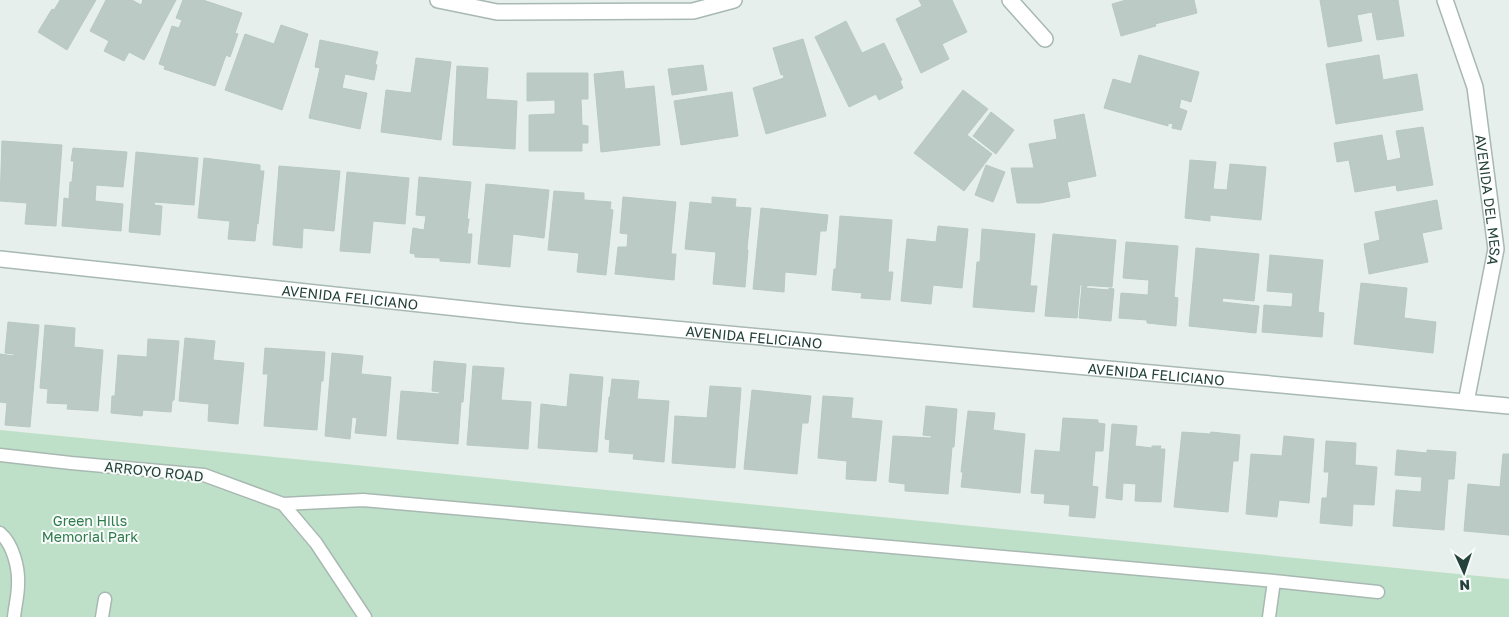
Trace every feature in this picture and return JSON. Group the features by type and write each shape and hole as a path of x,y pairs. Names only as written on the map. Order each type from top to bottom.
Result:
{"street":[{"path":"438,0 498,12 693,11 734,0"},
{"path":"1010,0 1045,39"},
{"name":"AVENIDA DEL MESA","path":"1445,0 1475,87 1496,249 1466,402"},
{"name":"AVENIDA FELICIANO","path":"0,259 532,316 1509,406"}],"lane":[{"name":"ARROYO ROAD","path":"0,455 204,475 283,504 316,543 365,617"},
{"path":"283,504 362,500 1274,581 1378,592"},
{"path":"0,533 5,537 15,558 18,585 14,617"},
{"path":"1269,617 1274,581"},
{"path":"102,617 105,599"}],"green space":[{"name":"Green Hills Memorial Park","path":"0,430 1509,579 1509,617 0,617"}],"building":[{"path":"60,0 96,0 67,50 38,32"},
{"path":"106,0 132,0 141,5 142,0 176,0 144,60 129,52 124,61 104,51 109,41 90,31"},
{"path":"183,0 203,0 242,13 235,33 238,34 230,57 226,55 215,86 164,69 165,66 159,64 172,26 179,28 182,20 176,18"},
{"path":"919,0 952,0 967,32 942,44 949,59 921,73 896,19 922,6"},
{"path":"1126,0 1194,0 1197,13 1155,24 1156,26 1121,36 1112,4"},
{"path":"1320,0 1398,0 1404,36 1377,40 1372,12 1357,15 1362,41 1328,47"},
{"path":"846,21 862,53 884,43 902,80 900,81 903,88 879,100 876,94 849,107 815,37"},
{"path":"281,25 308,34 282,110 225,90 245,34 274,44"},
{"path":"803,39 826,116 766,134 753,88 784,78 783,74 781,75 773,48"},
{"path":"320,40 378,52 374,80 345,74 342,88 367,93 360,129 309,118 320,68 315,67"},
{"path":"1139,55 1199,72 1191,102 1181,99 1179,108 1187,111 1181,130 1172,128 1173,124 1168,123 1168,126 1104,108 1113,79 1131,84"},
{"path":"1379,55 1383,80 1417,74 1423,110 1336,124 1326,64"},
{"path":"416,58 451,62 441,140 381,132 386,90 411,93"},
{"path":"703,65 707,90 672,95 668,69"},
{"path":"457,66 488,68 486,99 517,101 515,149 453,145"},
{"path":"623,71 625,89 654,86 660,145 601,152 594,74"},
{"path":"527,73 588,73 588,99 581,99 582,125 588,126 588,143 582,143 582,151 529,151 529,115 555,114 555,100 527,101"},
{"path":"963,90 988,109 967,135 992,154 964,191 914,153"},
{"path":"732,92 738,136 681,145 674,101"},
{"path":"991,112 1014,130 996,154 973,136"},
{"path":"1084,114 1096,176 1067,182 1070,197 1040,203 1017,203 1011,168 1034,168 1029,144 1057,139 1054,120"},
{"path":"1423,127 1433,185 1397,191 1396,185 1355,192 1349,160 1337,162 1334,143 1382,135 1387,161 1401,158 1396,131"},
{"path":"2,141 62,145 56,226 25,224 27,203 0,201"},
{"path":"73,148 127,152 123,187 96,185 95,201 123,204 121,231 62,226 64,198 69,199 70,182 72,182 74,161 71,161"},
{"path":"136,152 198,158 194,205 155,202 154,205 162,206 160,235 129,232"},
{"path":"204,158 260,165 260,171 264,171 255,241 228,239 230,221 198,218"},
{"path":"1190,160 1216,162 1213,189 1227,190 1230,164 1266,167 1261,220 1210,215 1210,221 1185,218"},
{"path":"986,165 1005,172 993,202 975,195"},
{"path":"279,166 340,171 334,231 303,228 302,248 273,245"},
{"path":"347,172 409,178 405,224 373,221 370,253 340,251"},
{"path":"419,177 471,182 467,219 469,219 467,234 472,234 470,263 440,261 440,258 415,257 415,254 410,253 413,228 424,230 426,216 416,215"},
{"path":"486,184 549,190 544,238 513,234 510,267 478,264"},
{"path":"554,191 584,193 584,200 611,202 610,209 613,210 606,275 577,272 579,253 548,250"},
{"path":"623,197 676,202 671,254 676,254 674,280 615,274 618,247 627,247 628,234 620,233"},
{"path":"712,197 736,199 735,207 751,208 745,287 713,284 716,252 685,249 690,202 712,204"},
{"path":"1437,200 1442,229 1422,233 1428,262 1369,274 1364,244 1380,240 1375,212"},
{"path":"761,208 828,215 826,231 820,231 816,275 785,272 784,292 753,289"},
{"path":"840,216 892,220 888,272 893,272 890,300 861,298 862,293 832,290 834,269 836,269"},
{"path":"938,226 968,229 962,288 933,285 931,304 901,301 907,239 936,242"},
{"path":"982,229 1035,234 1030,286 1037,286 1034,312 973,307 977,262 980,262"},
{"path":"1053,234 1116,240 1112,287 1080,285 1077,318 1045,316"},
{"path":"1126,242 1178,246 1174,297 1178,298 1176,326 1147,323 1147,320 1119,318 1121,293 1148,295 1149,280 1123,278"},
{"path":"1196,248 1259,254 1254,301 1223,298 1222,302 1259,306 1256,333 1189,326"},
{"path":"1270,255 1323,260 1318,312 1324,313 1322,337 1262,332 1264,305 1292,307 1293,293 1267,291"},
{"path":"1361,283 1407,288 1404,318 1436,322 1433,353 1354,344"},
{"path":"1082,286 1087,286 1086,288 1114,289 1111,321 1079,318"},
{"path":"8,322 39,325 30,427 5,425 7,403 0,402 0,354 14,356 14,354 5,353"},
{"path":"45,325 75,328 74,347 103,350 98,411 67,409 68,404 47,403 48,389 40,388"},
{"path":"185,338 215,341 213,360 244,363 238,424 208,421 209,404 179,401"},
{"path":"148,339 179,341 174,400 172,401 171,412 143,410 142,416 111,413 112,396 115,396 118,355 147,357"},
{"path":"265,348 325,352 317,430 264,426 268,374 263,374"},
{"path":"332,353 363,356 361,374 391,377 386,436 355,433 357,418 352,417 350,439 325,436"},
{"path":"434,361 466,364 458,444 397,439 401,391 439,394 440,392 432,391"},
{"path":"473,366 504,368 501,400 531,402 528,449 467,445"},
{"path":"570,374 603,377 597,452 538,448 541,404 567,407"},
{"path":"612,379 639,381 637,399 669,401 664,462 633,459 634,454 609,452 610,440 605,439"},
{"path":"710,386 741,388 735,468 672,463 675,416 707,418"},
{"path":"752,390 811,396 808,423 802,423 797,474 744,469"},
{"path":"823,396 853,398 851,418 882,421 876,481 846,479 847,461 818,458"},
{"path":"926,406 957,409 948,494 905,491 905,484 889,482 893,436 931,438 932,436 923,435"},
{"path":"968,411 995,413 993,430 1025,434 1020,493 961,487"},
{"path":"1063,418 1098,420 1098,423 1105,424 1103,451 1095,451 1092,486 1098,487 1095,518 1069,516 1070,505 1044,503 1045,494 1031,493 1035,450 1060,452"},
{"path":"1112,424 1137,426 1135,446 1152,448 1152,446 1161,446 1160,449 1165,449 1161,502 1135,501 1136,484 1123,483 1122,500 1106,498"},
{"path":"1182,432 1240,435 1238,461 1233,461 1228,512 1174,507"},
{"path":"1284,436 1314,439 1309,503 1279,500 1277,517 1246,514 1251,454 1282,456"},
{"path":"1326,441 1356,443 1355,465 1377,467 1374,505 1353,504 1352,526 1320,523 1322,498 1327,498 1329,472 1324,472"},
{"path":"1397,450 1427,453 1427,450 1456,452 1454,479 1448,479 1444,530 1393,526 1396,490 1421,492 1422,477 1395,475"},
{"path":"1503,454 1509,454 1509,535 1464,531 1468,484 1500,487"}]}
